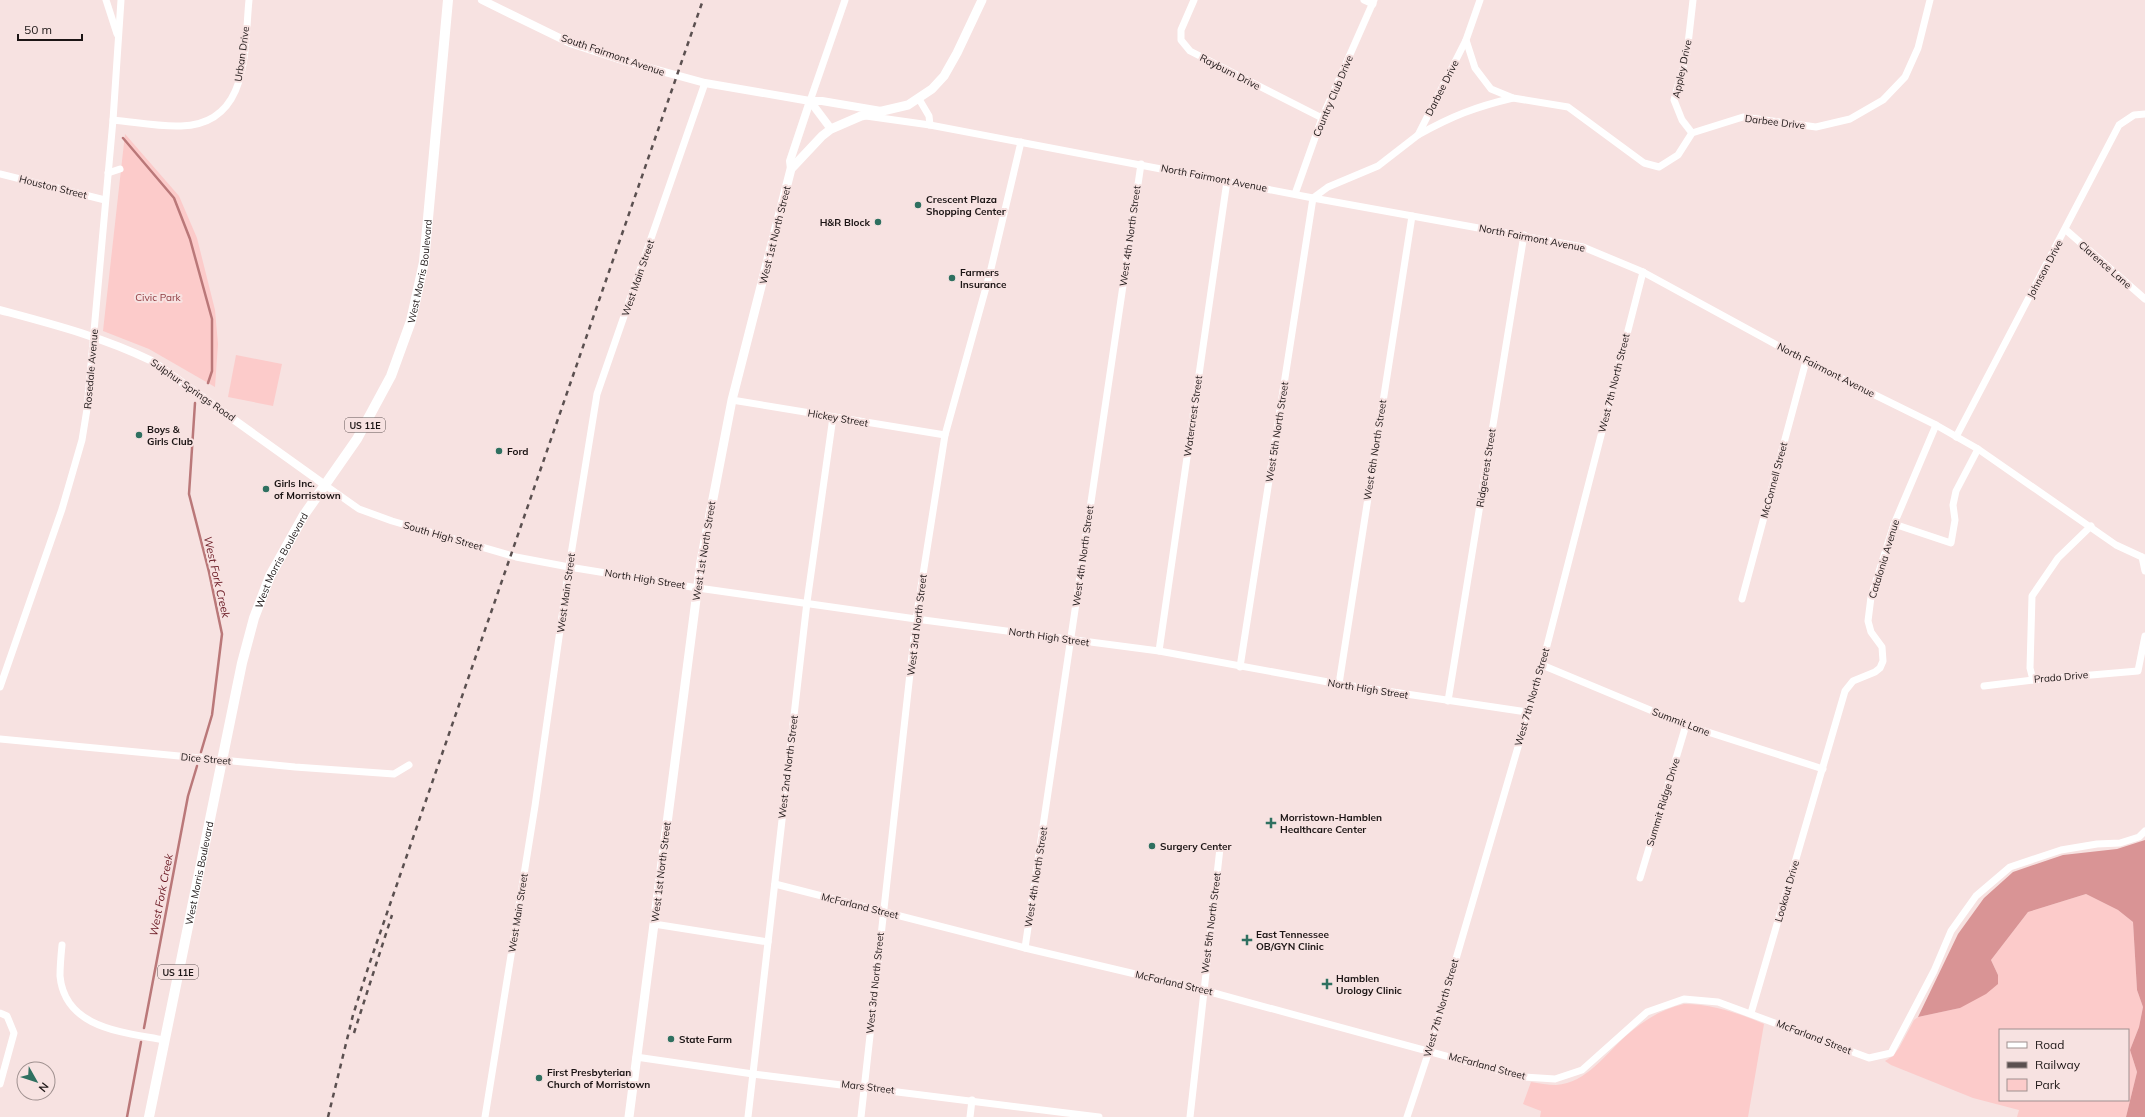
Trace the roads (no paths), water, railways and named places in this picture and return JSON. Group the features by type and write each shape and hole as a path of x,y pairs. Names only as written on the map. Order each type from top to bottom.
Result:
{"main road":[{"name":"West Morris Boulevard","path":"149,1117 248,640 264,589 293,534 357,440 391,376 411,321 424,262 448,0"},
{"path":"791,169 822,136 831,129 861,116 900,108 919,98 944,76 964,40 982,0"},
{"name":"West 1st North Street","path":"629,1117 698,588 713,493 732,400 791,169"}],"street":[{"path":"106,0 118,38"},
{"name":"Rosedale Avenue","path":"0,687 62,509 82,440 94,336 113,120 121,0"},
{"name":"Urban Drive","path":"113,120 181,126 202,123 222,112 235,94 242,68 249,0"},
{"name":"South Fairmont Avenue","path":"482,0 570,43 628,62 705,83"},
{"name":"West 1st North Street","path":"791,169 790,161 845,0"},
{"name":"Rayburn Drive","path":"1194,0 1181,30 1181,40 1190,51 1322,118"},
{"path":"1364,0 1373,2"},
{"name":"Darbee Drive","path":"1418,135 1466,40 1480,0"},
{"name":"Appley Drive","path":"1692,133 1682,120 1674,100 1687,53 1694,0"},
{"name":"Darbee Drive","path":"1466,40 1475,68 1491,89 1513,98 1568,107 1644,164 1659,167 1678,155 1692,133 1743,117 1816,127 1850,119 1883,100 1905,77 1918,48 1930,0"},
{"name":"Country Club Drive","path":"1295,194 1322,118 1373,2"},
{"path":"705,83 810,101 822,101 884,111"},
{"name":"West Main Street","path":"485,1117 535,806 597,394 705,83"},
{"path":"919,98 929,116 930,125"},
{"name":"Darbee Drive","path":"1313,198 1328,187 1378,166 1418,135 1452,116 1513,98"},
{"path":"810,101 831,129"},
{"name":"Johnson Drive","path":"1956,437 2120,125 2134,115 2145,114"},
{"name":"North Fairmont Avenue","path":"861,116 930,125 1313,198 1524,235 1583,247 1643,272 1806,361 1936,425 1978,450 2091,526 2116,545 2144,557 2145,570"},
{"name":"West 3rd North Street","path":"861,1117 916,619 945,435 990,273 1020,142"},
{"name":"West 4th North Street","path":"1025,948 1141,164"},
{"path":"108,173 120,169"},
{"name":"Houston Street","path":"0,174 105,200"},
{"name":"Watercrest Street","path":"1159,651 1227,181"},
{"name":"West 5th North Street","path":"1240,666 1313,198"},
{"name":"West 6th North Street","path":"1339,684 1412,216"},
{"name":"Clarence Lane","path":"2066,230 2145,299"},
{"name":"Ridgecrest Street","path":"1448,701 1524,235"},
{"name":"West 7th North Street","path":"1407,1117 1429,1051 1542,665 1643,272"},
{"name":"Sulphur Springs Road","path":"0,310 94,336 125,348 152,361 325,485"},
{"name":"McConnell Street","path":"1742,599 1806,361"},
{"name":"Hickey Street","path":"732,400 945,435"},
{"name":"West 2nd North Street","path":"748,1117 807,602 833,417"},
{"name":"Catalonia Avenue","path":"1823,769 1845,691 1852,681 1875,672 1880,668 1883,662 1882,647 1870,632 1868,621 1871,597 1894,524 1936,425"},
{"path":"1894,524 1951,543 1955,520 1953,505 1956,491 1978,450"},
{"name":"South High Street","path":"325,485 359,509 392,522 516,557 570,567"},
{"path":"2033,680 2030,668 2032,596 2058,558 2091,526"},
{"name":"North High Street","path":"570,567 698,588 1159,651 1339,684 1527,712"},
{"name":"Prado Drive","path":"1984,686 2033,680 2138,671 2145,636"},
{"name":"Summit Lane","path":"1542,665 1686,725 1823,769"},
{"name":"Summit Ridge Drive","path":"1640,878 1686,725"},
{"name":"Dice Street","path":"0,739 222,760 394,774 409,765"},
{"name":"Lookout Drive","path":"1751,1013 1823,769"},
{"name":"McFarland Street","path":"775,884 1025,948 1203,990 1523,1077 1555,1080 1582,1070 1647,1012 1684,999 1718,1002 1869,1058 1891,1053 1934,971 1951,931 1976,896 2010,867 2061,850 2097,844 2120,843 2138,837 2145,831"},
{"name":"West 5th North Street","path":"1190,1117 1220,848"},
{"path":"654,924 768,942"},
{"path":"62,945 61,981 68,1001 77,1012 93,1024 164,1040"},
{"path":"0,1013 7,1016 14,1034 0,1084"},
{"name":"Mars Street","path":"636,1057 753,1074 972,1100 1077,1116 1099,1117"},
{"path":"970,1117 972,1100"}],"waterway":[{"name":"West Fork Creek","path":"123,138 174,198 190,239 212,319 212,371 208,383"},
{"name":"West Fork Creek","path":"195,403 189,494 209,572 222,634 212,715 201,752"},
{"name":"West Fork Creek","path":"144,1028 188,796 197,766"},
{"name":"West Fork Creek","path":"127,1117 141,1042"}],"railway":[{"path":"328,1117 353,1015 369,965 703,0"},
{"path":"354,1033 392,915"}],"place":[{"name":"Crescent Plaza Shopping Center","path":"918,205"},
{"name":"H&R Block","path":"878,222"},
{"name":"Farmers Insurance","path":"952,278"},
{"name":"Boys & Girls Club","path":"139,435"},
{"name":"Ford","path":"499,451"},
{"name":"Girls Inc. of Morristown","path":"266,489"},
{"name":"Morristown-Hamblen Healthcare Center","path":"1271,823"},
{"name":"Surgery Center","path":"1152,846"},
{"name":"East Tennessee OB/GYN Clinic","path":"1247,940"},
{"name":"Hamblen Urology Clinic","path":"1327,984"},
{"name":"State Farm","path":"671,1039"},
{"name":"First Presbyterian Church of Morristown","path":"539,1078"}],"park label":[{"name":"Civic Park","path":"158,297"}]}
